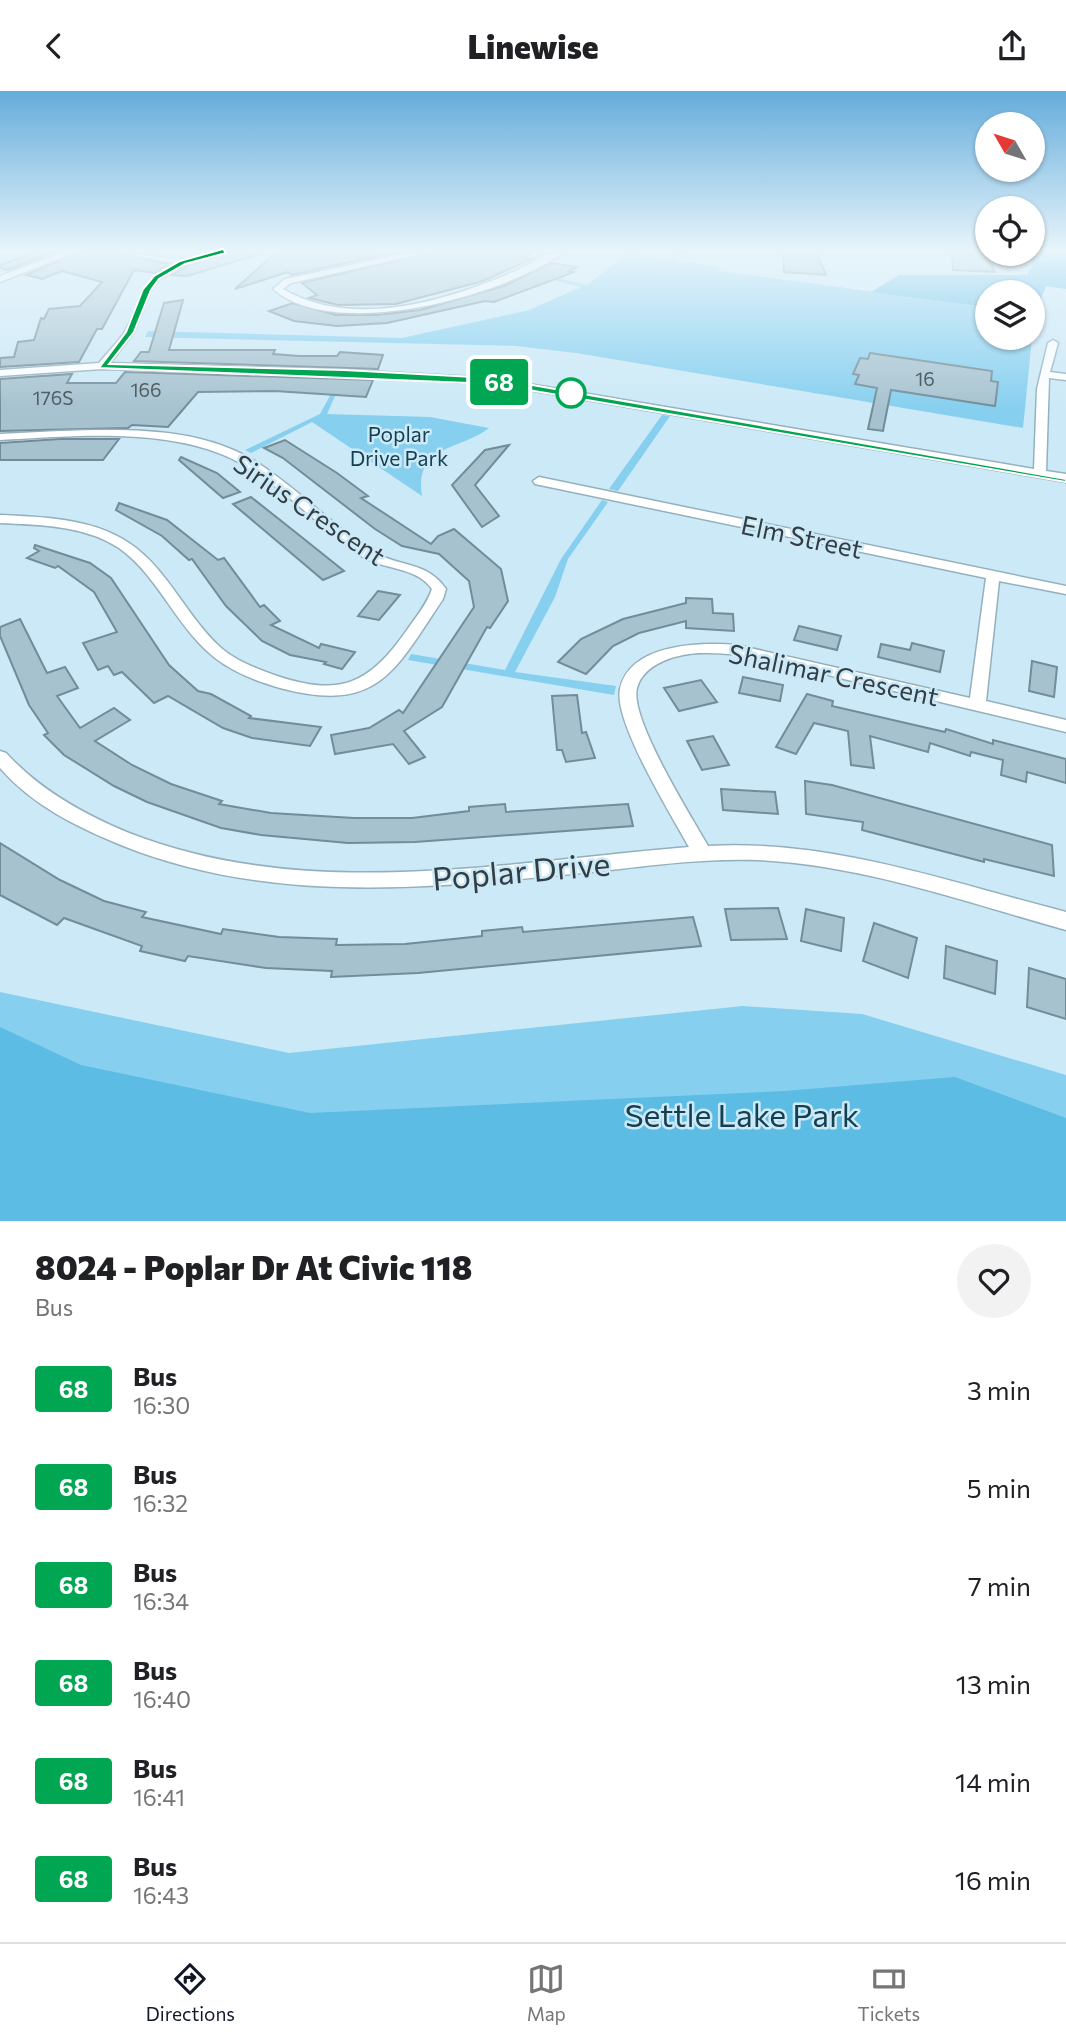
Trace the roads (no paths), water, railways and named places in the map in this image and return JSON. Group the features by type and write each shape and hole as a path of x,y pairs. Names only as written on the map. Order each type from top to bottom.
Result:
{"street":[{"path":"102,366 130,332 142,304"},
{"path":"314,304 327,309 377,310 404,304"},
{"path":"1040,473 1044,374 1046,357 1053,343"},
{"path":"0,373 102,366 344,373 493,381 1066,478"},
{"path":"1044,374 1066,377"},
{"name":"Sirius Crescent","path":"0,437 128,435 176,439 218,448 247,462 366,553 388,564 426,574 439,589 436,599 404,644 373,681 356,690 336,694 297,688 252,673 214,651 156,576 124,546 82,527 0,519"},
{"name":"Elm Street","path":"539,481 1066,590"},
{"path":"977,705 993,575"},
{"name":"Shalimar Crescent","path":"702,853 655,766 628,706 628,690 636,675 657,658 699,648 727,649 1066,726"},
{"name":"Poplar Drive","path":"0,757 33,787 80,819 170,858 224,870 285,877 422,880 702,853 778,854 817,859 1066,921"}],"park label":[{"name":"Poplar Drive Park","path":"399,445"},
{"name":"Settle Lake Park","path":"742,1114"}]}
